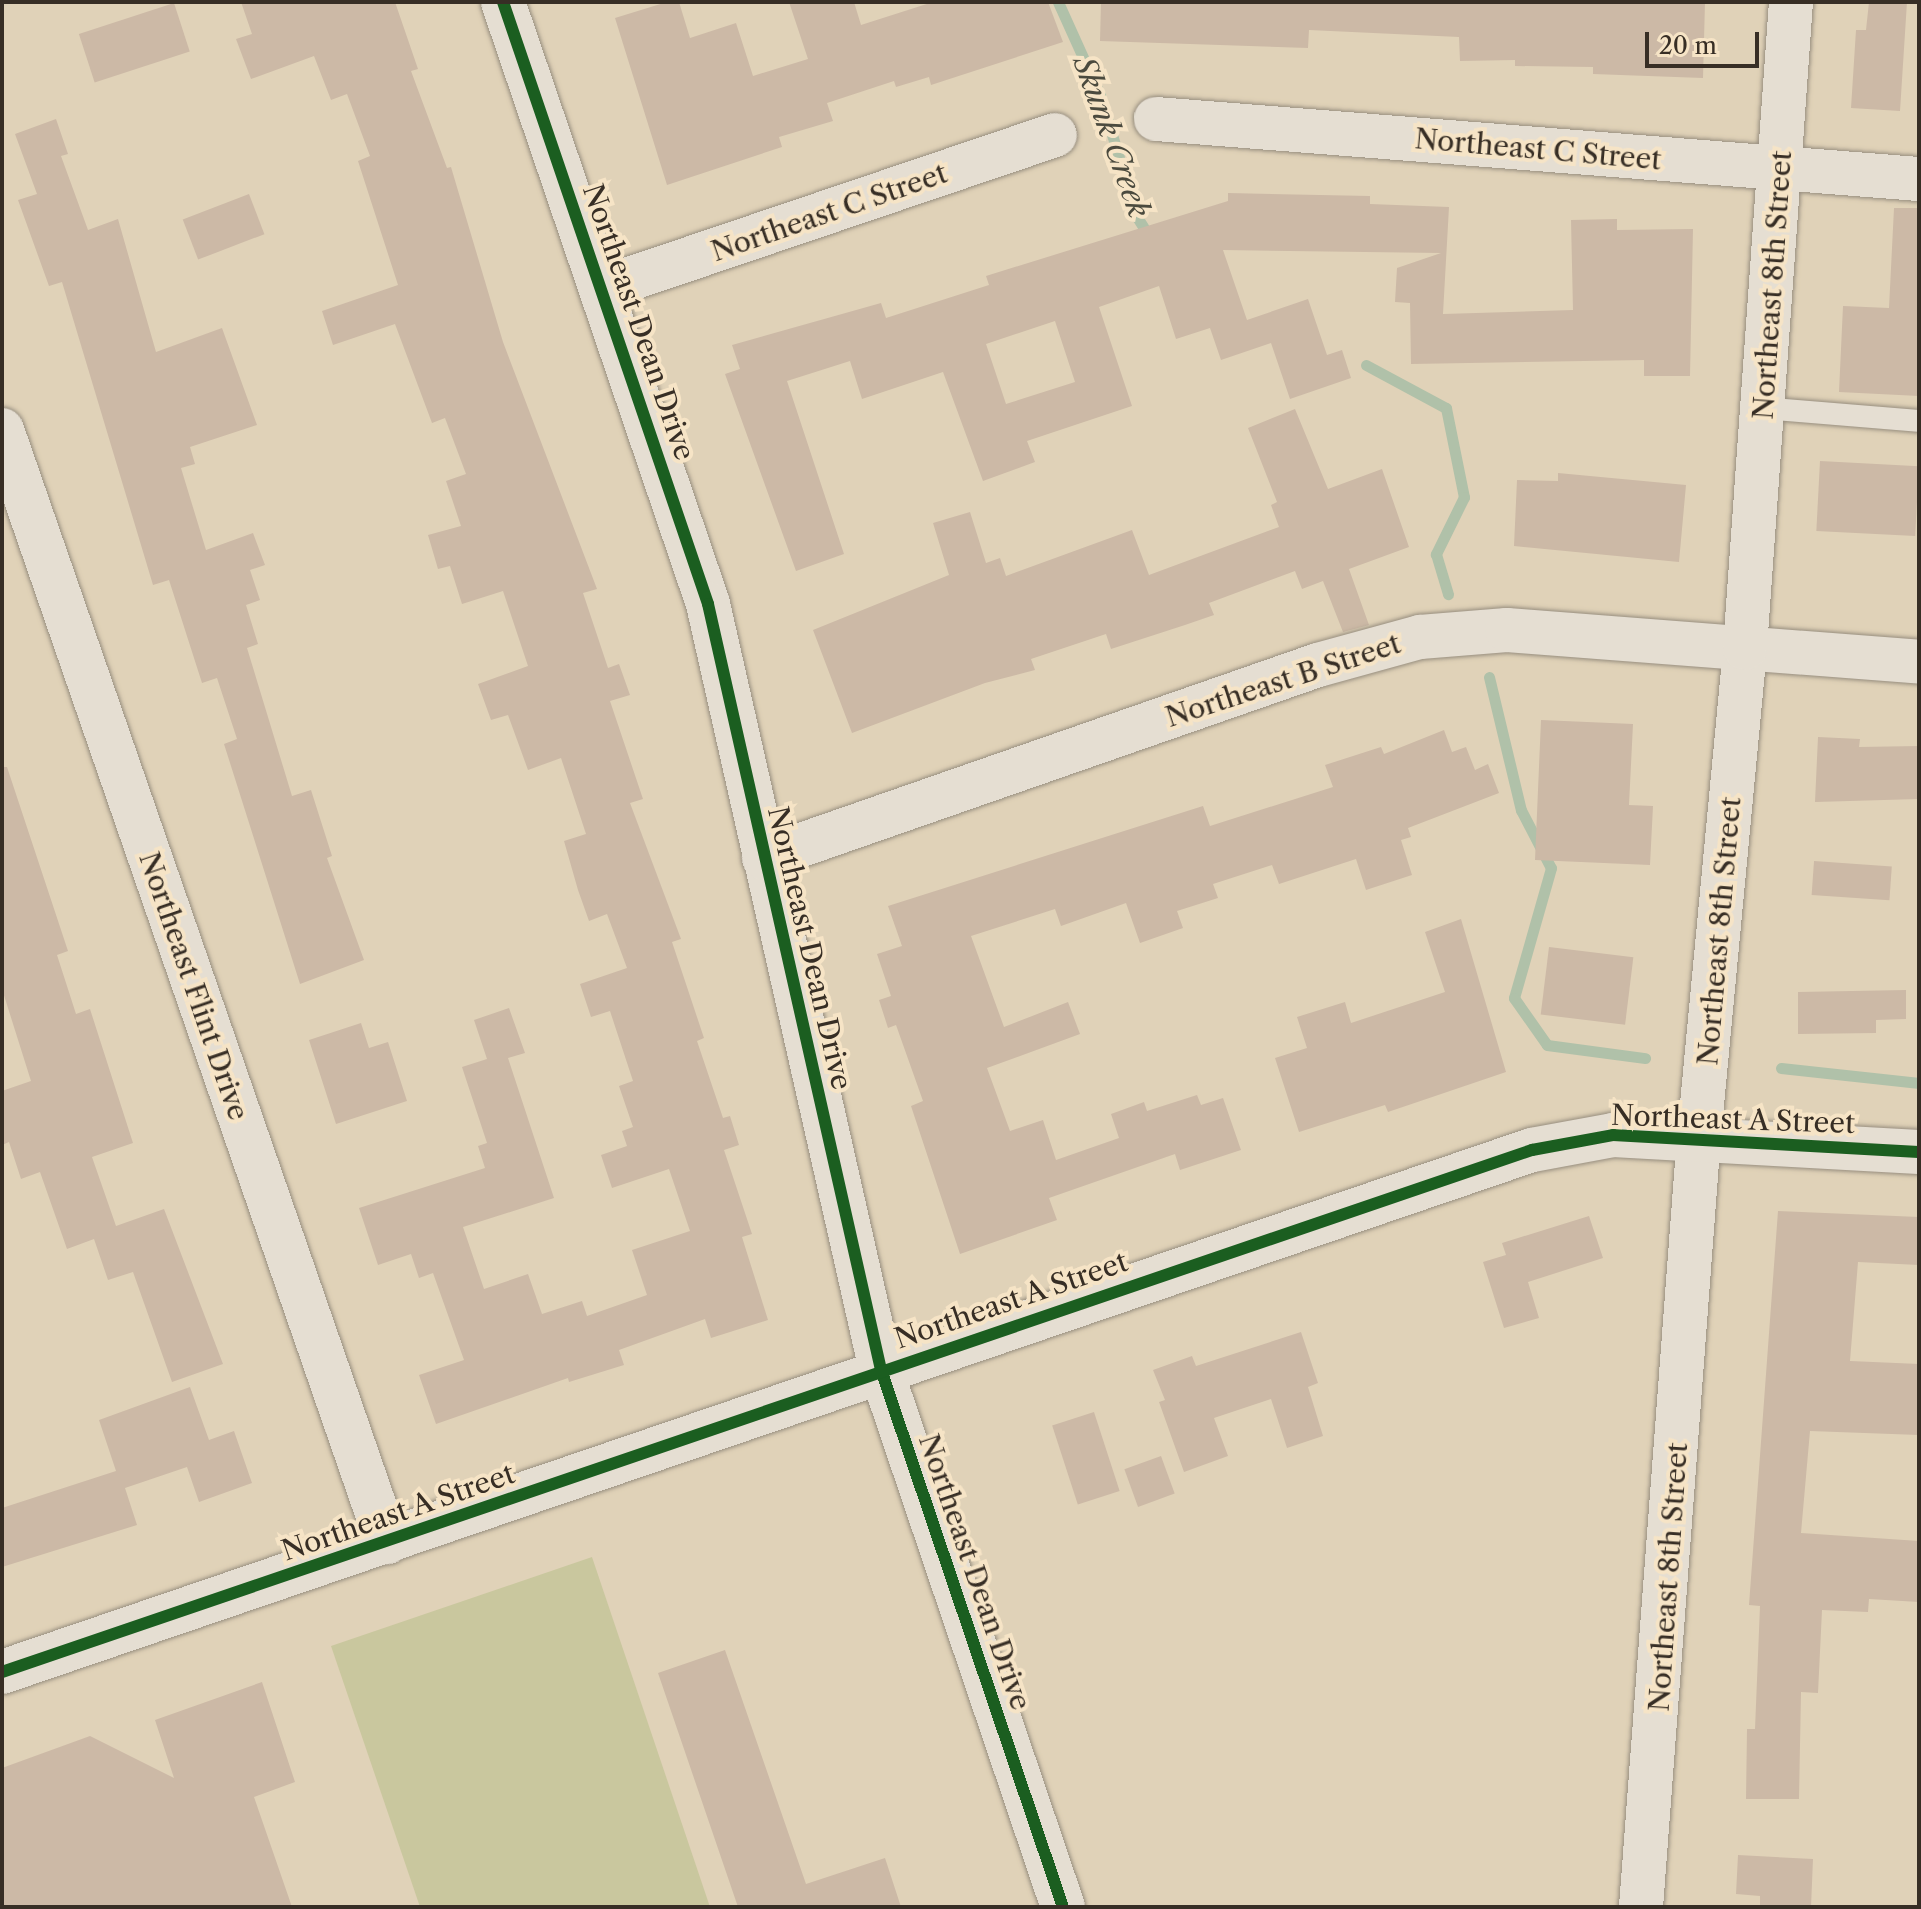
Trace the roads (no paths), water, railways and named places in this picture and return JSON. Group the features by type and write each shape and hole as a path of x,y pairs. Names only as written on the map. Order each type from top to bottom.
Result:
{"street":[{"name":"Northeast Dean Drive","path":"503,2 603,288 708,604 881,1370 1063,1907"},
{"name":"Northeast 8th Street","path":"1641,1907 1699,1136 1745,648 1782,169 1791,2"},
{"name":"Northeast C Street","path":"1156,119 1919,179"},
{"name":"Northeast C Street","path":"603,288 1055,135"},
{"name":"Northeast Flint Drive","path":"2,430 387,1542"},
{"name":"Northeast B Street","path":"764,858 1318,665 1420,637 1507,630 1919,662"},
{"name":"Northeast A Street","path":"2,1672 1532,1150 1613,1135 1699,1136 1919,1152"}],"lane":[{"path":"1762,408 1919,421"}],"waterway":[{"name":"Skunk Creek","path":"1058,2 1100,95 1137,217 1150,238"},
{"name":"Skunk Creek","path":"1366,365 1446,408 1464,497 1436,554 1448,594"},
{"name":"Skunk Creek","path":"1489,677 1521,810 1551,868 1514,998 1547,1045 1645,1058"},
{"name":"Skunk Creek","path":"1781,1068 1919,1083"}]}
